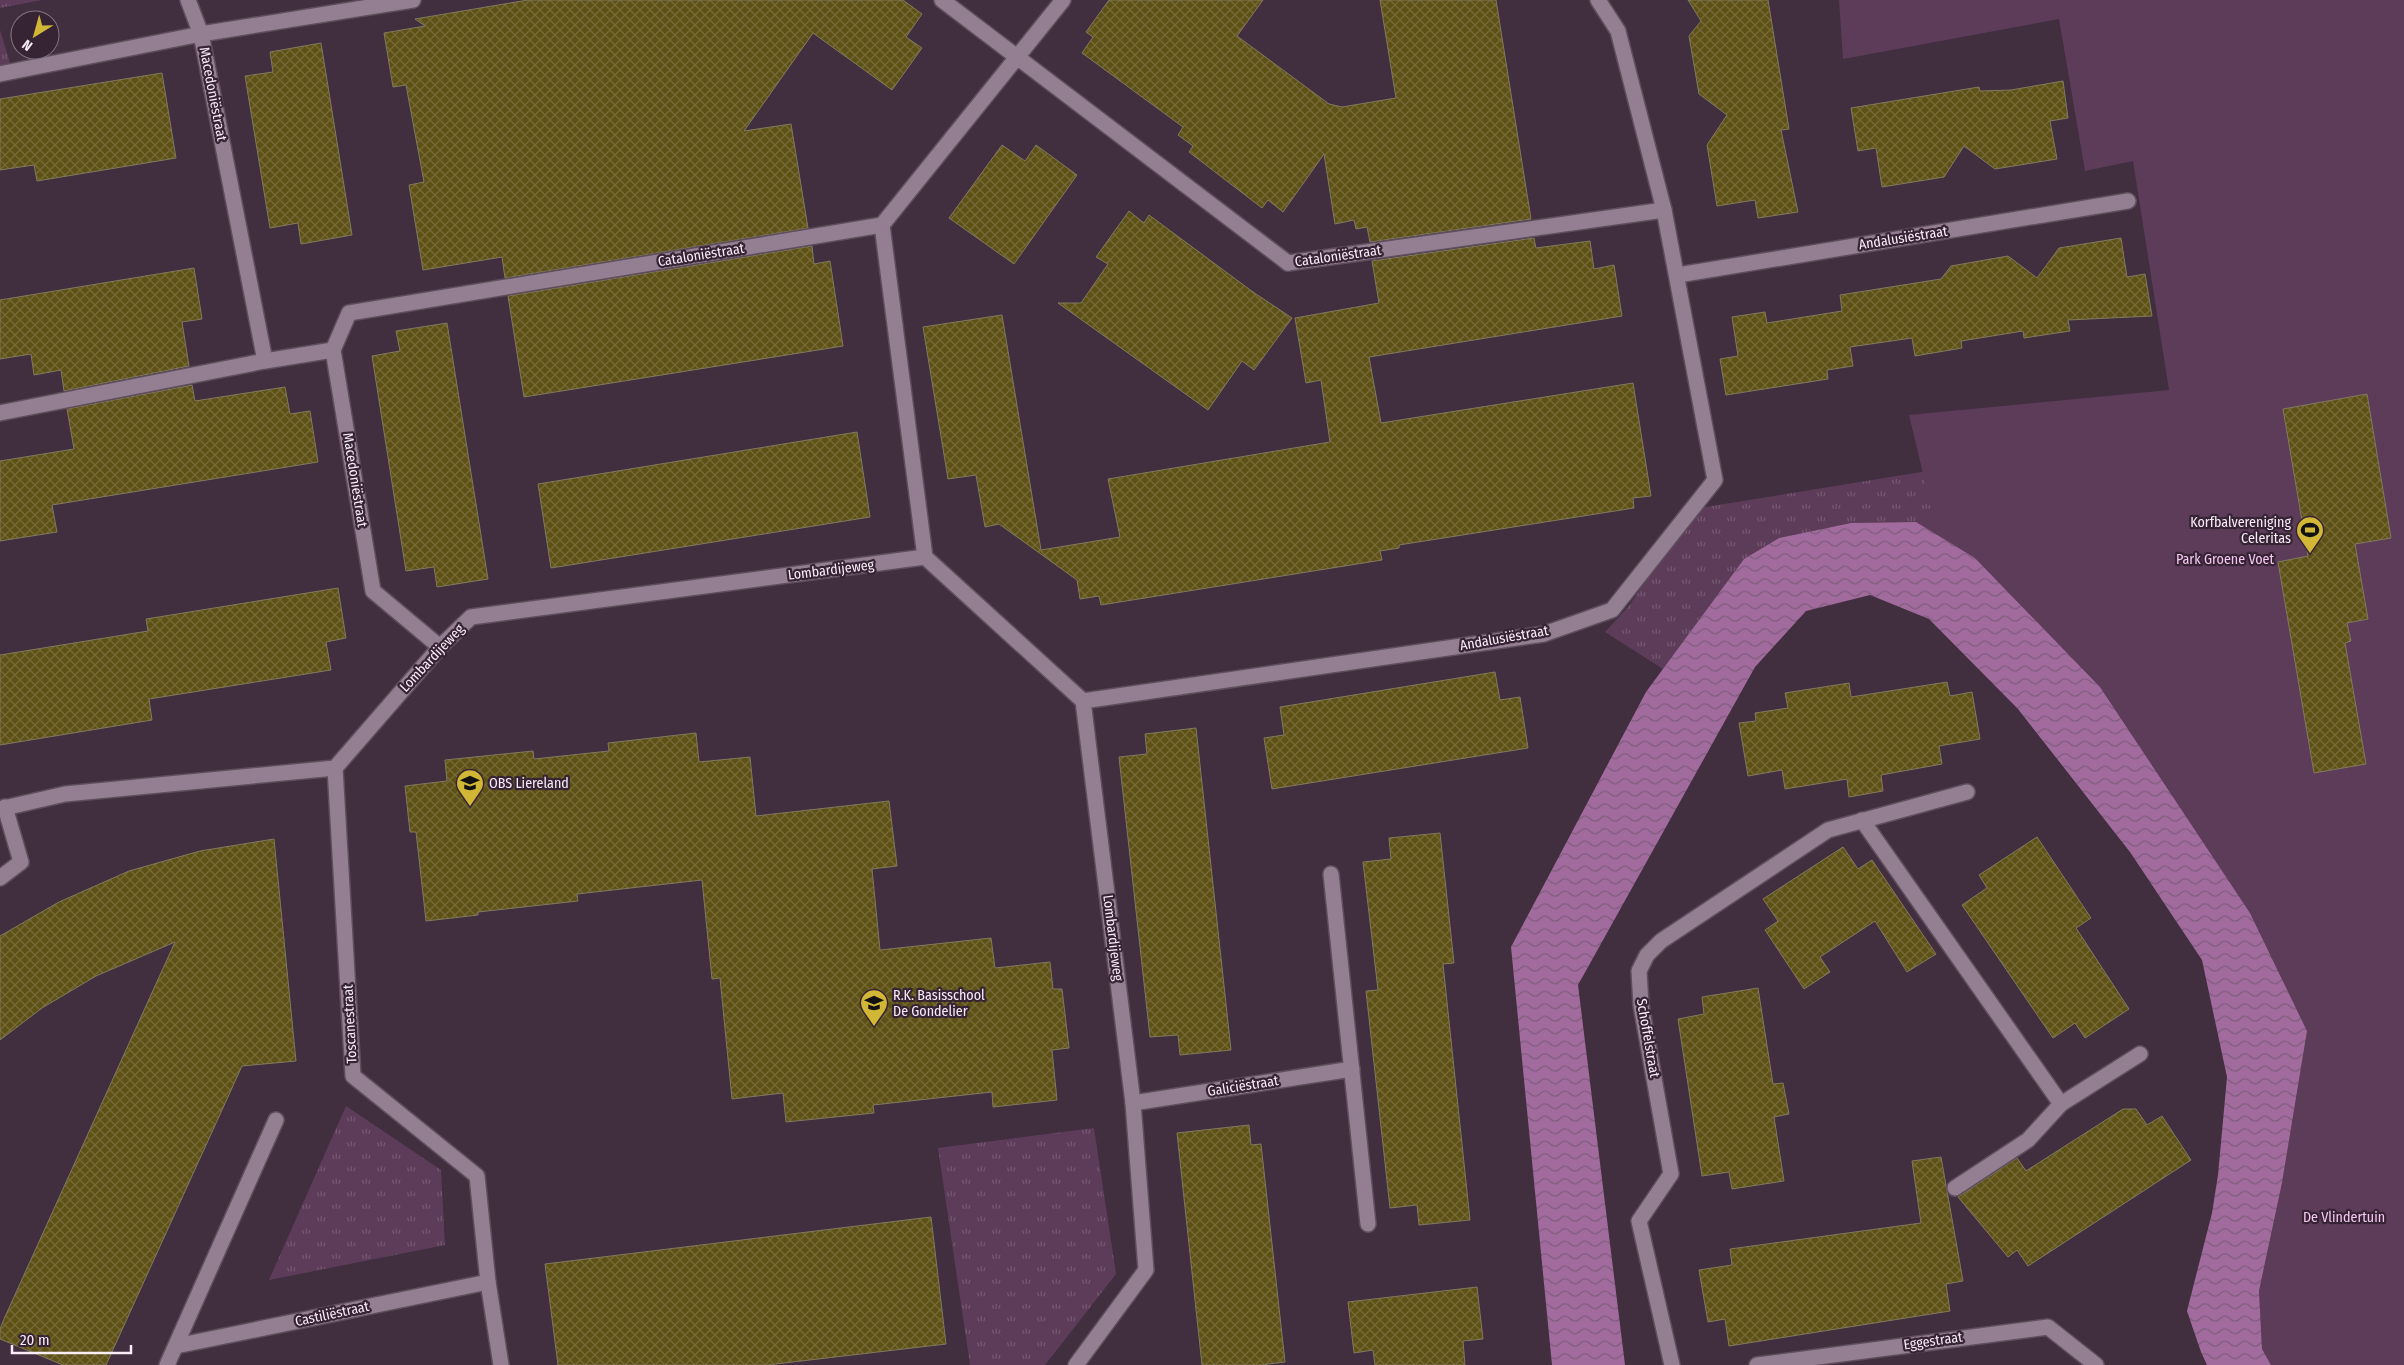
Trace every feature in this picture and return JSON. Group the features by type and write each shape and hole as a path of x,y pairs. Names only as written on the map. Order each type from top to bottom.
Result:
{"street":[{"name":"Macedoniëstraat","path":"188,0 201,34 265,360"},
{"name":"Macedoniëstraat","path":"0,74 201,34 413,0"},
{"path":"942,0 1017,59"},
{"path":"1063,0 882,225 925,557 1083,701"},
{"name":"Andalusiëstraat","path":"1083,701 1544,634 1612,610 1714,480 1678,275 1664,210 1618,31 1598,0"},
{"name":"Cataloniëstraat","path":"1017,59 1288,263 1664,210"},
{"name":"Andalusiëstraat","path":"1678,275 2128,201"},
{"name":"Cataloniëstraat","path":"333,350 349,313 882,225"},
{"name":"Macedoniëstraat","path":"333,350 373,591 440,647"},
{"path":"0,414 265,360 333,350"},
{"name":"Lombardijeweg","path":"335,768 440,647 471,617 925,557"},
{"name":"Lombardijeweg","path":"1076,1365 1146,1270 1134,1103 1083,701"},
{"path":"0,878 21,862 3,808 65,794 335,768"},
{"name":"Toscanestraat","path":"335,768 353,1076 477,1176 488,1282 500,1365"},
{"name":"Schoffelstraat","path":"1672,1365 1639,1221 1671,1174 1641,1005 1639,971 1647,955 1661,941 1828,830 1967,792"},
{"path":"1862,820 2061,1104"},
{"path":"1331,874 1368,1224"},
{"path":"1955,1188 2028,1140 2061,1104 2140,1054"},
{"name":"Galiciëstraat","path":"1134,1103 1352,1069"},
{"path":"168,1365 276,1120"},
{"name":"Castiliëstraat","path":"176,1346 488,1282"},
{"name":"Eggestraat","path":"1757,1365 2048,1327 2096,1365"}],"green space":[{"path":"0,0 42,0 0,8"},
{"name":"Park Groene Voet","path":"1839,0 2404,0 2404,1365 2271,1365 2262,1349 2259,1291 2282,1183 2307,1031 2250,913 2100,687 1975,558 1938,536 1909,415 2169,390 2133,161 2085,171 2059,19 1843,59"},
{"path":"0,30 10,63 0,65"},
{"path":"2045,452 2045,513 1938,536 1916,522 1851,523 1779,538 1744,559 1663,669 1605,632 1629,606 1693,509"},
{"path":"346,1106 441,1170 445,1245 269,1280"},
{"path":"1094,1128 1116,1274 1045,1365 970,1365 938,1148"}],"water":[{"path":"1916,522 1975,558 2100,687 2250,913 2307,1031 2282,1183 2259,1291 2262,1349 2271,1365 2207,1365 2187,1311 2212,1213 2218,1175 2227,1077 2202,960 2130,852 2018,709 1929,619 1870,595 1806,611 1755,667 1578,985 1625,1365 1552,1365 1511,947 1646,692 1744,559 1779,538 1851,523"}],"building":[{"path":"528,0 903,0 922,14 906,37 922,48 892,90 813,33 744,131 791,124 808,228 505,278 502,257 423,270 409,185 424,182 406,85 393,87 384,33 425,26 415,19"},
{"path":"1109,0 1263,0 1237,36 1329,104 1342,107 1396,98 1380,0 1496,0 1531,219 1370,242 1367,227 1356,229 1354,220 1335,224 1324,154 1283,212 1268,200 1262,208 1189,152 1193,146 1178,135 1183,127 1082,53 1093,37 1086,32"},
{"path":"1688,0 1768,0 1789,129 1781,130 1798,212 1758,218 1755,200 1717,206 1707,145 1727,115 1699,94 1689,36 1701,21"},
{"path":"321,43 352,235 301,244 298,223 270,228 245,76 273,72 270,52"},
{"path":"162,73 176,158 37,181 34,165 0,170 0,99"},
{"path":"2063,81 2068,118 2050,121 2057,159 1995,169 1964,146 1944,177 1882,187 1876,148 1858,151 1851,108 1979,87 1980,91 2011,90"},
{"path":"1002,145 1025,161 1036,145 1077,175 1014,264 949,218"},
{"path":"1129,211 1144,223 1149,215 1253,292 1292,318 1254,370 1242,361 1208,410 1058,303 1081,303 1108,264 1096,257"},
{"path":"1534,238 1536,248 1590,241 1594,269 1614,265 1622,316 1369,357 1381,423 1633,383 1651,496 1633,498 1634,508 1399,545 1399,548 1380,551 1382,560 1101,605 1099,596 1080,599 1077,580 999,524 985,527 976,475 948,479 923,327 1002,315 1041,550 1120,537 1108,479 1330,442 1321,380 1306,383 1295,318 1379,303 1372,261"},
{"path":"2121,238 2127,277 2145,274 2152,316 2068,320 2070,331 2024,338 2023,331 1961,341 1962,348 1915,356 1912,338 1850,347 1853,366 1827,370 1828,379 1726,395 1720,359 1738,356 1732,317 1765,312 1767,323 1842,311 1840,295 1941,279 1951,266 2008,256 2037,278 2059,248"},
{"path":"812,246 814,264 830,261 843,346 524,397 508,296"},
{"path":"194,268 202,319 182,322 189,366 64,391 61,370 34,375 31,354 0,359 0,300"},
{"path":"447,323 488,579 437,587 434,567 406,571 372,356 400,351 396,331"},
{"path":"192,385 195,401 285,387 290,414 310,411 318,462 52,505 57,532 0,541 0,461 74,449 67,409"},
{"path":"2367,394 2391,538 2355,544 2368,619 2347,623 2351,641 2345,643 2366,764 2314,773 2278,562 2308,556 2283,409"},
{"path":"857,432 870,517 551,568 538,484"},
{"path":"338,588 346,638 326,642 331,670 149,699 152,720 0,745 0,655 148,631 146,619"},
{"path":"1495,672 1500,700 1520,697 1528,748 1272,789 1264,738 1284,735 1280,707"},
{"path":"1947,682 1950,696 1972,692 1980,739 1939,746 1942,764 1881,775 1883,791 1849,797 1847,779 1785,789 1782,770 1748,776 1739,723 1756,721 1755,713 1788,708 1785,693 1849,683 1851,697"},
{"path":"1196,728 1231,1050 1180,1055 1178,1035 1150,1037 1119,757 1147,754 1145,734"},
{"path":"696,733 699,762 750,757 756,816 889,801 897,866 872,869 880,950 991,938 995,968 1050,962 1053,989 1062,989 1069,1048 1052,1050 1057,1100 993,1107 992,1092 873,1105 874,1113 786,1122 783,1093 732,1099 720,978 712,979 702,880 577,894 578,901 478,912 478,915 426,921 416,832 410,832 405,786 447,781 445,760 533,751 534,759 609,751 608,743"},
{"path":"1440,833 1454,963 1443,964 1470,1220 1419,1225 1417,1205 1390,1208 1366,991 1378,990 1363,862 1391,859 1389,838"},
{"path":"2037,837 2091,918 2076,928 2129,1009 2085,1038 2075,1023 2053,1038 1962,905 1987,888 1979,875"},
{"path":"274,839 296,1061 242,1066 106,1365 63,1365 0,1339 0,1329 4,1319 175,942 96,976 42,1008 0,1040 0,936 59,902 129,871 200,851"},
{"path":"1843,847 1858,869 1872,860 1936,954 1907,972 1875,921 1820,957 1830,972 1804,989 1765,930 1778,921 1763,899"},
{"path":"1758,988 1773,1084 1783,1083 1789,1114 1774,1117 1784,1181 1732,1189 1729,1172 1702,1176 1678,1019 1704,1014 1702,997"},
{"path":"2123,1109 2136,1109 2147,1125 2162,1116 2191,1160 2028,1266 2017,1250 2008,1257 1958,1197 2017,1158 2026,1171"},
{"path":"1249,1125 1251,1145 1261,1144 1285,1362 1260,1365 1202,1365 1177,1133"},
{"path":"1941,1157 1963,1281 1946,1284 1950,1311 1729,1346 1725,1319 1708,1322 1699,1270 1732,1265 1730,1249 1921,1223 1912,1161"},
{"path":"931,1217 946,1344 767,1365 558,1365 545,1264"},
{"path":"1477,1287 1483,1339 1463,1341 1465,1365 1375,1365 1373,1350 1354,1353 1348,1302"}],"place":[{"name":"Korfbalvereniging Celeritas","path":"2310,554"},
{"name":"OBS Liereland","path":"470,807"},
{"name":"R.K. Basisschool De Gondelier","path":"874,1027"}],"park label":[{"name":"De Vlindertuin","path":"2344,1217"}]}
